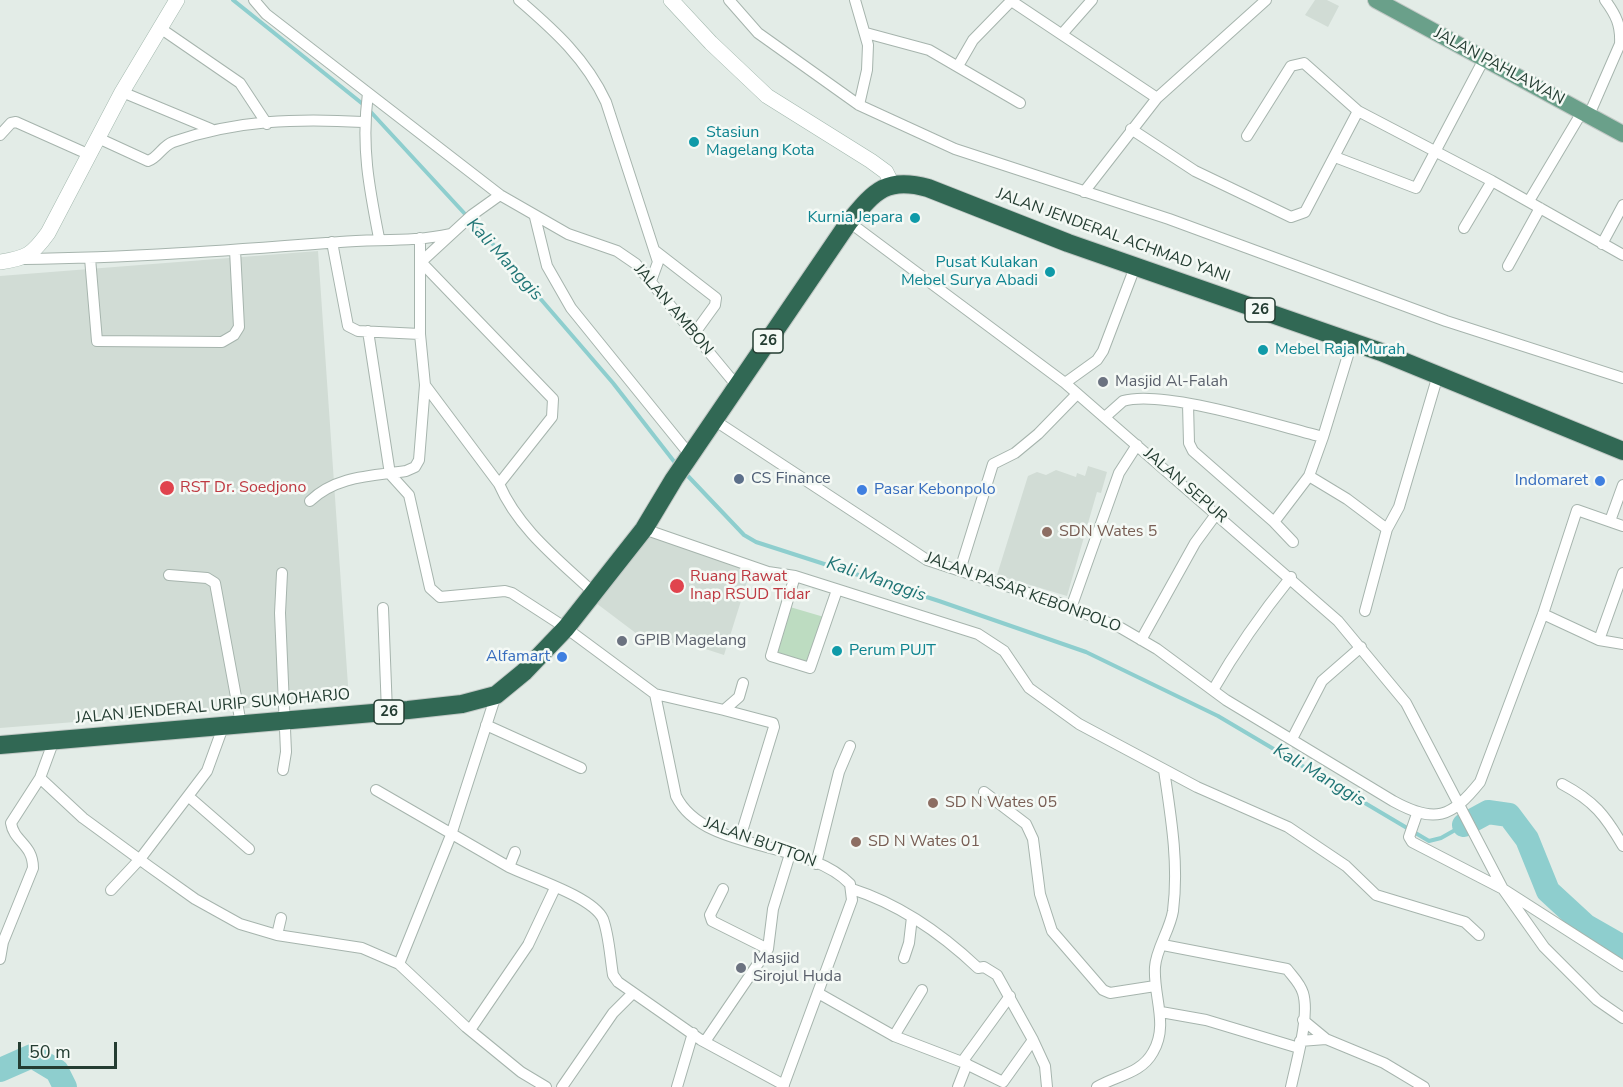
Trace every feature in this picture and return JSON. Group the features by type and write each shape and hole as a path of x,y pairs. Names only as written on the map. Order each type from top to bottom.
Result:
{"highway":[{"name":"JALAN JENDERAL ACHMAD YANI","path":"892,184 909,183 928,188 1135,267 1352,342 1623,451"},
{"name":"JALAN JENDERAL URIP SUMOHARJO","path":"0,745 462,705 496,695 524,672 595,594 644,529 689,457 849,222 871,196 892,184"}],"main road":[{"name":"JALAN PAHLAWAN","path":"1376,0 1623,134"}],"street":[{"path":"24,259 37,249 48,233 122,92 177,0"},
{"name":"JALAN AMBON","path":"254,0 266,14 368,96 500,195 568,234 617,251 636,264 737,386"},
{"path":"519,0 562,37 596,80 606,102 658,262 651,281"},
{"path":"671,0 711,43 767,96 872,160 886,172 892,184"},
{"path":"729,0 758,33 859,105 955,149 1169,219 1446,321 1623,378"},
{"path":"855,0 866,33 867,70 859,105"},
{"path":"958,66 973,40 1010,0 1157,98"},
{"path":"1062,34 1092,0"},
{"path":"1084,192 1157,98 1266,0"},
{"path":"1529,201 1585,114 1620,44 1621,31 1617,17 1605,0"},
{"path":"160,28 240,83 267,124"},
{"path":"866,33 929,50 1020,103"},
{"path":"1335,157 1416,188 1484,59"},
{"path":"1247,136 1291,66 1304,63 1358,111 1529,201 1623,255"},
{"path":"122,92 210,129"},
{"path":"368,96 364,117 365,168 378,238"},
{"path":"1131,129 1195,171 1291,217 1305,212 1358,111"},
{"path":"98,138 148,161 163,146 210,129 249,123 267,124 309,119 364,117"},
{"path":"0,135 11,123 16,122 90,155"},
{"path":"1464,228 1492,181"},
{"path":"421,262 469,218 500,195"},
{"path":"1602,244 1623,205"},
{"path":"1508,266 1540,208"},
{"path":"535,217 547,266 571,308 689,457"},
{"name":"JALAN SEPUR","path":"849,222 1065,383 1217,513 1338,621 1406,703 1503,889 1544,947 1597,1000 1623,1018"},
{"path":"0,262 235,250 378,238 420,238 453,233"},
{"path":"310,501 323,489 336,483 406,471 415,467 419,460 424,385 420,334 420,238"},
{"path":"332,242 346,324 358,331 420,334"},
{"path":"90,258 97,341 222,342 234,335 239,327 235,250"},
{"path":"654,250 716,298 715,305 694,334"},
{"path":"421,262 553,399 552,417 499,484"},
{"path":"1065,383 1097,360 1103,351 1135,267"},
{"path":"368,331 390,474 410,495 430,588 440,597 505,591 512,593 566,628 655,694 773,723 774,728 740,838"},
{"path":"1274,522 1309,476 1352,342"},
{"path":"1365,611 1387,529 1399,507 1438,375"},
{"path":"424,385 499,484 519,521 595,594"},
{"path":"960,570 993,464 1022,447 1077,394"},
{"path":"1105,417 1128,399 1188,404 1323,437"},
{"path":"1188,404 1189,443 1193,451 1274,522 1293,542"},
{"name":"JALAN PASAR KEBONPOLO","path":"714,420 898,544 927,561 1071,608 1121,628 1213,690 1416,816"},
{"path":"1071,608 1119,473 1137,445"},
{"path":"1309,476 1347,498 1387,529"},
{"path":"1610,521 1623,485"},
{"path":"1623,526 1577,510 1543,614 1480,782 1463,809 1416,816 1409,837 1412,842 1503,889 1623,966"},
{"path":"1141,640 1196,543 1217,513"},
{"path":"644,529 768,572 795,576 978,634 1004,651 1029,688 1079,724 1164,770 1288,827 1346,866 1376,895 1465,922 1479,935"},
{"path":"282,573 279,613 282,721 286,752 284,770"},
{"path":"1599,640 1623,573"},
{"path":"111,890 140,860 207,771 232,726 218,590 215,583 207,578 169,575"},
{"path":"795,576 771,656 810,668 837,590"},
{"path":"1213,690 1249,632 1291,578"},
{"path":"383,608 387,712"},
{"path":"1543,614 1599,640 1623,644"},
{"path":"1292,739 1322,681 1361,647"},
{"path":"724,710 739,697 743,683"},
{"name":"JALAN BUTTON","path":"655,694 663,742 676,796 681,806 701,823 790,854 844,878 852,889 885,901 912,917 957,948 978,968 984,967 993,971 1010,996 1034,1040 1045,1066 1047,1087"},
{"path":"399,964 451,836 496,695"},
{"path":"486,725 581,768"},
{"path":"0,959 1,942 33,867 33,856 28,846 12,829 11,823 40,778 54,740"},
{"path":"816,864 840,772 850,746"},
{"path":"1097,1087 1144,1065 1155,1050 1160,1034 1161,1012 1155,986 1155,964 1172,912 1174,875 1174,843 1164,770"},
{"path":"40,778 83,818 140,860 195,899 240,924 277,935 362,948 399,964 470,1030 521,1072 546,1087"},
{"path":"1562,784 1583,795 1603,812 1623,846"},
{"path":"376,790 451,836 509,867 586,901 598,911 603,921 613,975 618,982 697,1036 783,1086 852,900 852,889"},
{"path":"984,792 1026,824 1033,840 1040,894 1052,930 1096,982 1110,993 1155,986"},
{"path":"188,796 249,849"},
{"path":"509,867 515,852"},
{"path":"697,1036 710,1037 768,949 773,909 790,854"},
{"path":"470,1030 528,945 555,888"},
{"path":"723,889 710,915 712,921 768,949"},
{"path":"904,958 909,943 912,917"},
{"path":"277,935 281,918"},
{"path":"1163,945 1287,969 1297,980 1304,994 1303,1020 1292,1087"},
{"path":"894,1036 922,990"},
{"path":"562,1087 613,1013 633,993"},
{"path":"818,993 894,1036 965,1063 1003,1082 1034,1040"},
{"path":"958,1087 965,1063 1010,996"},
{"path":"1161,1012 1206,1020 1300,1045 1326,1039"},
{"path":"1303,1020 1326,1039 1384,1063 1424,1087"},
{"path":"677,1087 697,1036"}],"shaded area":[{"path":"1315,0 1327,0 1339,6 1328,27 1305,15"},
{"name":"RST Dr. Soedjono","path":"318,251 349,700 0,728 0,276"},
{"name":"SDN Wates 5","path":"1088,466 1107,472 1101,493 1097,492 1067,596 997,575 1028,476 1037,472 1046,475 1056,470 1076,477 1077,473 1085,476"},
{"name":"Ruang Rawat Inap RSUD Tidar","path":"643,533 751,569 724,655 681,641 679,645 643,633 641,637 596,603"}],"green space":[{"path":"790,607 824,617 808,663 775,653"}],"waterway":[{"name":"Kali Manggis","path":"233,0 364,105"},
{"name":"Kali Manggis","path":"369,110 501,253 613,383 676,464"},
{"name":"Kali Manggis","path":"686,474 744,535 756,542 939,601 1086,652 1218,716 1429,841 1441,838 1464,825"},
{"name":"Kali Manggis","path":"1464,825 1488,812 1509,815 1527,839 1548,891 1586,926 1623,947"},
{"path":"0,1070 32,1056 57,1071 65,1087"}],"place":[{"name":"Stasiun Magelang Kota","path":"694,142"},
{"name":"Kurnia Jepara","path":"915,218"},
{"name":"Pusat Kulakan Mebel Surya Abadi","path":"1050,272"},
{"name":"Mebel Raja Murah","path":"1263,350"},
{"name":"Masjid Al-Falah","path":"1103,382"},
{"name":"CS Finance","path":"739,479"},
{"name":"Indomaret","path":"1600,481"},
{"name":"RST Dr. Soedjono","path":"167,488"},
{"name":"Pasar Kebonpolo","path":"862,490"},
{"name":"SDN Wates 5","path":"1047,532"},
{"name":"Ruang Rawat Inap RSUD Tidar","path":"677,586"},
{"name":"GPIB Magelang","path":"622,641"},
{"name":"Perum PUJT","path":"837,651"},
{"name":"Alfamart","path":"562,657"},
{"name":"SD N Wates 05","path":"933,803"},
{"name":"SD N Wates 01","path":"856,842"},
{"name":"Masjid Sirojul Huda","path":"741,968"}]}
